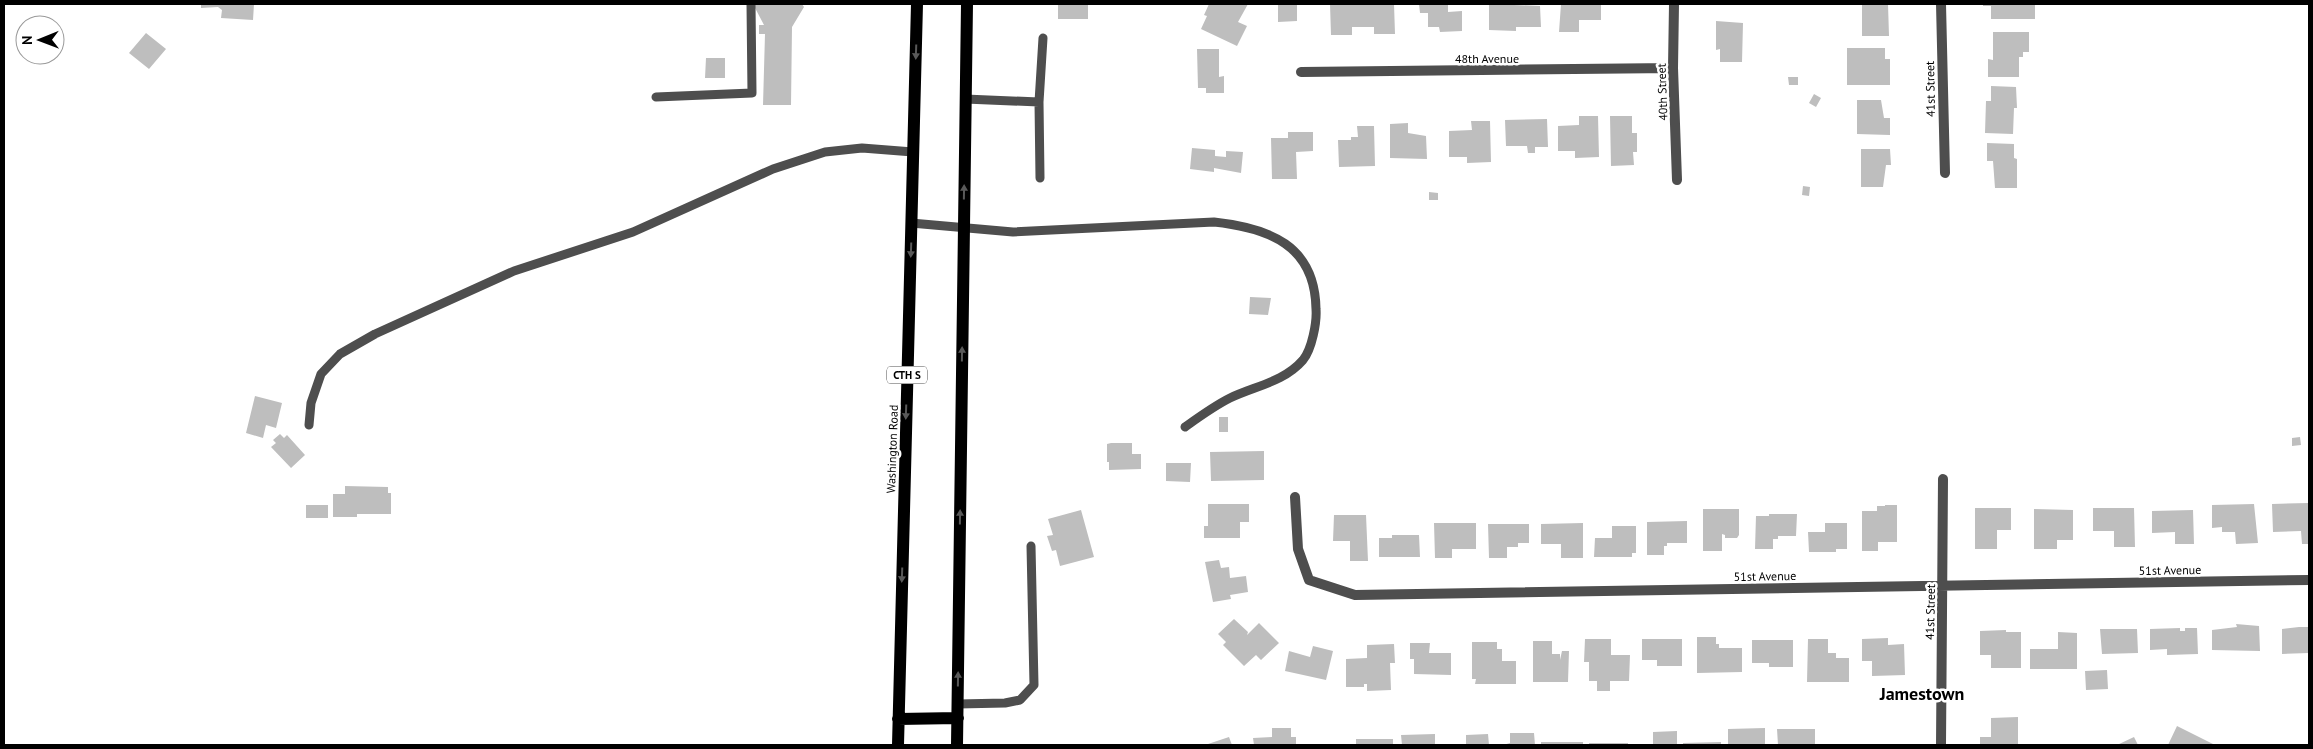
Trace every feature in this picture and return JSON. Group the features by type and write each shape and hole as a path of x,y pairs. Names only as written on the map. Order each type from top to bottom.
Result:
{"main road":[{"name":"Washington Road","path":"898,745 917,4"},
{"path":"958,745 967,4"},
{"path":"898,719 958,718"}],"street":[{"name":"40th Street","path":"1674,4 1673,68 1677,180"},
{"name":"41st Street","path":"1941,4 1945,174"},
{"name":"48th Avenue","path":"1301,72 1673,68"},
{"name":"41st Street","path":"1941,745 1944,479"},
{"name":"51st Avenue","path":"1295,497 1298,549 1309,580 1355,595 2309,580"}],"lane":[{"path":"656,97 752,93 752,4"},
{"path":"1040,178 1039,102 1043,38"},
{"path":"966,99 1039,102"},
{"path":"309,425 311,402 321,374 340,354 375,334 427,310 514,271 633,232 773,169 825,152 862,148 913,152"},
{"path":"911,223 1013,232 1214,222 1242,225 1272,235 1301,256 1316,291 1317,324 1304,359 1274,382 1230,398 1185,427"},
{"path":"958,704 1005,703 1020,700 1034,685 1032,546"}],"building":[{"path":"201,4 254,4 253,20 221,18 222,10 218,7 201,8"},
{"path":"755,4 802,4 804,7 792,27 791,105 763,105 765,34 759,34 759,25 764,25 754,6"},
{"path":"1058,4 1088,4 1088,19 1058,19"},
{"path":"1209,4 1248,4 1238,22 1247,26 1237,46 1201,29 1207,16 1204,15"},
{"path":"1278,4 1297,4 1297,21 1278,22"},
{"path":"1330,4 1394,4 1395,34 1374,34 1374,27 1352,27 1352,35 1331,35"},
{"path":"1419,4 1448,4 1448,12 1462,11 1462,31 1440,32 1439,27 1428,27 1428,13 1420,13"},
{"path":"1489,4 1540,6 1541,27 1516,27 1516,31 1489,30"},
{"path":"1561,4 1601,4 1601,20 1579,20 1579,32 1559,32"},
{"path":"1862,4 1888,4 1889,36 1862,36"},
{"path":"1983,4 2035,4 2035,19 1991,19 1991,6 1983,6"},
{"path":"1716,21 1743,23 1742,62 1720,62 1720,49 1716,50"},
{"path":"1993,32 2029,32 2029,52 2023,52 2023,57 2019,57 2019,77 1988,77 1988,59 1993,60"},
{"path":"146,33 166,49 149,69 129,53"},
{"path":"1847,48 1885,48 1885,59 1890,59 1890,85 1847,85"},
{"path":"1197,49 1219,49 1219,77 1224,76 1224,93 1206,93 1206,88 1198,88"},
{"path":"706,58 725,58 725,78 705,78"},
{"path":"1788,77 1798,77 1798,85 1789,85"},
{"path":"1991,86 2016,87 2017,108 2014,108 2013,134 1985,133 1986,101 1991,101"},
{"path":"1814,94 1821,98 1816,107 1809,103"},
{"path":"1857,100 1881,100 1884,118 1890,118 1890,135 1857,134"},
{"path":"1579,116 1598,116 1599,157 1575,158 1575,151 1558,151 1558,126 1579,125"},
{"path":"1610,116 1632,116 1632,133 1637,133 1637,152 1633,152 1634,165 1611,166"},
{"path":"1547,119 1548,147 1535,147 1535,153 1528,153 1527,146 1506,146 1505,120"},
{"path":"1471,121 1490,121 1491,162 1467,163 1467,157 1449,157 1449,131 1472,130"},
{"path":"1408,123 1408,133 1426,136 1427,159 1390,158 1390,124"},
{"path":"1357,126 1374,126 1375,166 1339,167 1338,140 1351,140 1351,137 1358,137"},
{"path":"1288,132 1313,132 1313,151 1296,152 1297,179 1272,179 1271,138 1288,138"},
{"path":"1987,143 2014,144 2014,158 2017,159 2017,188 1995,188 1993,161 1987,161"},
{"path":"1192,148 1215,150 1215,156 1226,157 1226,151 1243,152 1241,173 1214,168 1214,172 1190,169"},
{"path":"1861,149 1890,149 1891,165 1886,165 1883,187 1861,187"},
{"path":"1803,186 1810,187 1809,196 1802,195"},
{"path":"1429,192 1438,193 1438,200 1429,200"},
{"path":"1250,297 1271,298 1268,315 1249,314"},
{"path":"255,396 282,403 276,428 266,425 263,438 246,433"},
{"path":"1219,417 1228,417 1228,432 1219,432"},
{"path":"280,434 284,438 287,435 305,455 291,468 271,447 276,443 273,440"},
{"path":"2300,437 2301,445 2292,446 2292,438"},
{"path":"1132,443 1132,454 1141,454 1141,469 1109,470 1107,444"},
{"path":"1264,451 1264,480 1211,481 1210,452"},
{"path":"1166,463 1191,463 1190,482 1166,481"},
{"path":"345,486 388,487 388,493 391,493 391,514 357,514 357,517 333,517 333,494 345,494"},
{"path":"2309,503 2309,544 2302,544 2301,531 2273,532 2272,504"},
{"path":"1208,504 1249,504 1249,522 1240,522 1240,538 1204,538 1204,526 1208,526"},
{"path":"2254,504 2258,543 2236,544 2235,532 2222,532 2222,527 2212,528 2212,505"},
{"path":"306,505 328,505 328,518 306,518"},
{"path":"1897,505 1897,542 1878,542 1878,551 1862,551 1862,511 1877,511 1877,506"},
{"path":"1975,508 2011,508 2011,530 1997,530 1997,549 1975,549"},
{"path":"2093,508 2134,508 2135,547 2114,547 2114,531 2093,531"},
{"path":"1703,509 1739,509 1739,535 1737,538 1725,538 1725,535 1722,534 1722,551 1703,551"},
{"path":"2034,509 2073,510 2073,540 2057,540 2057,549 2034,549"},
{"path":"1081,510 1094,557 1060,566 1056,550 1052,551 1047,536 1053,535 1048,519"},
{"path":"2193,510 2194,544 2175,544 2175,532 2152,533 2152,511"},
{"path":"1769,514 1797,514 1796,536 1778,536 1778,539 1773,539 1773,549 1755,549 1756,516 1769,516"},
{"path":"1334,515 1366,515 1368,561 1350,561 1350,541 1333,541"},
{"path":"1687,521 1687,543 1667,543 1667,546 1664,546 1664,555 1647,555 1647,522"},
{"path":"1434,523 1476,523 1476,549 1452,549 1452,558 1435,558"},
{"path":"1583,523 1583,558 1561,558 1561,544 1541,544 1541,524"},
{"path":"1825,523 1847,523 1847,549 1836,549 1836,552 1809,552 1808,532 1825,532"},
{"path":"1488,524 1529,524 1529,543 1518,543 1518,547 1507,547 1507,558 1489,558"},
{"path":"1612,526 1636,526 1636,553 1632,553 1632,557 1594,557 1595,538 1612,538"},
{"path":"1392,535 1419,535 1420,557 1379,557 1379,538 1392,538"},
{"path":"1219,560 1221,568 1229,567 1230,578 1246,576 1248,592 1230,595 1231,599 1213,602 1205,562"},
{"path":"1234,619 1248,632 1247,635 1259,623 1279,643 1261,660 1256,655 1244,666 1223,645 1226,642 1218,634"},
{"path":"2236,624 2259,626 2260,651 2212,650 2212,630 2237,627"},
{"path":"2309,627 2309,653 2282,654 2282,629"},
{"path":"2180,628 2180,631 2185,631 2185,628 2197,628 2198,654 2167,655 2167,649 2150,650 2150,629"},
{"path":"2100,629 2137,629 2138,653 2102,654"},
{"path":"2006,630 2006,632 2021,632 2021,668 1991,668 1991,655 1980,655 1980,631"},
{"path":"2058,632 2077,633 2077,669 2030,669 2030,649 2058,649"},
{"path":"1697,637 1716,637 1716,644 1719,644 1719,648 1742,648 1742,672 1697,673"},
{"path":"1888,638 1888,645 1904,644 1905,675 1872,676 1872,661 1862,661 1862,639"},
{"path":"1585,639 1611,639 1611,655 1630,655 1629,681 1610,681 1610,691 1597,691 1597,681 1589,681 1589,662 1584,662"},
{"path":"1642,639 1682,639 1682,666 1657,666 1657,660 1642,660"},
{"path":"1808,639 1828,639 1828,653 1836,653 1836,658 1849,658 1849,682 1807,682"},
{"path":"1752,640 1793,640 1793,667 1769,667 1769,663 1752,663"},
{"path":"1533,641 1552,641 1552,654 1560,654 1560,660 1562,651 1569,651 1568,682 1533,682"},
{"path":"1472,642 1497,642 1497,649 1502,649 1502,661 1516,661 1516,684 1475,684 1476,679 1472,679"},
{"path":"1410,643 1430,643 1429,653 1451,653 1451,675 1414,674 1414,659 1410,659"},
{"path":"1394,644 1395,663 1390,663 1391,690 1367,691 1367,684 1364,684 1364,687 1346,687 1346,659 1367,658 1367,645"},
{"path":"1313,646 1333,651 1326,680 1285,671 1289,651 1310,657"},
{"path":"2107,670 2108,689 2086,690 2085,671"},
{"path":"2018,717 2018,745 1980,745 1980,737 1991,737 1991,718"},
{"path":"2177,726 2215,745 2168,745"},
{"path":"1272,728 1291,728 1291,737 1296,737 1296,745 1254,745 1253,738 1272,737"},
{"path":"1765,728 1765,745 1728,745 1728,729"},
{"path":"1777,729 1815,729 1815,745 1778,745"},
{"path":"1677,731 1677,745 1653,745 1653,732"},
{"path":"1510,733 1534,733 1535,745 1503,745 1510,743"},
{"path":"1435,734 1435,745 1402,745 1401,735"},
{"path":"1488,734 1489,745 1466,745 1466,735"},
{"path":"1229,737 1232,745 1205,745"},
{"path":"2134,737 2138,745 2117,745"},
{"path":"1356,739 1393,739 1393,745 1356,745"},
{"path":"1541,742 1583,742 1583,745 1541,745"},
{"path":"1721,742 1721,745 1683,745 1683,743"},
{"path":"1589,743 1628,743 1628,745 1589,745"}],"district":[{"name":"Jamestown","path":"1922,693"}]}
